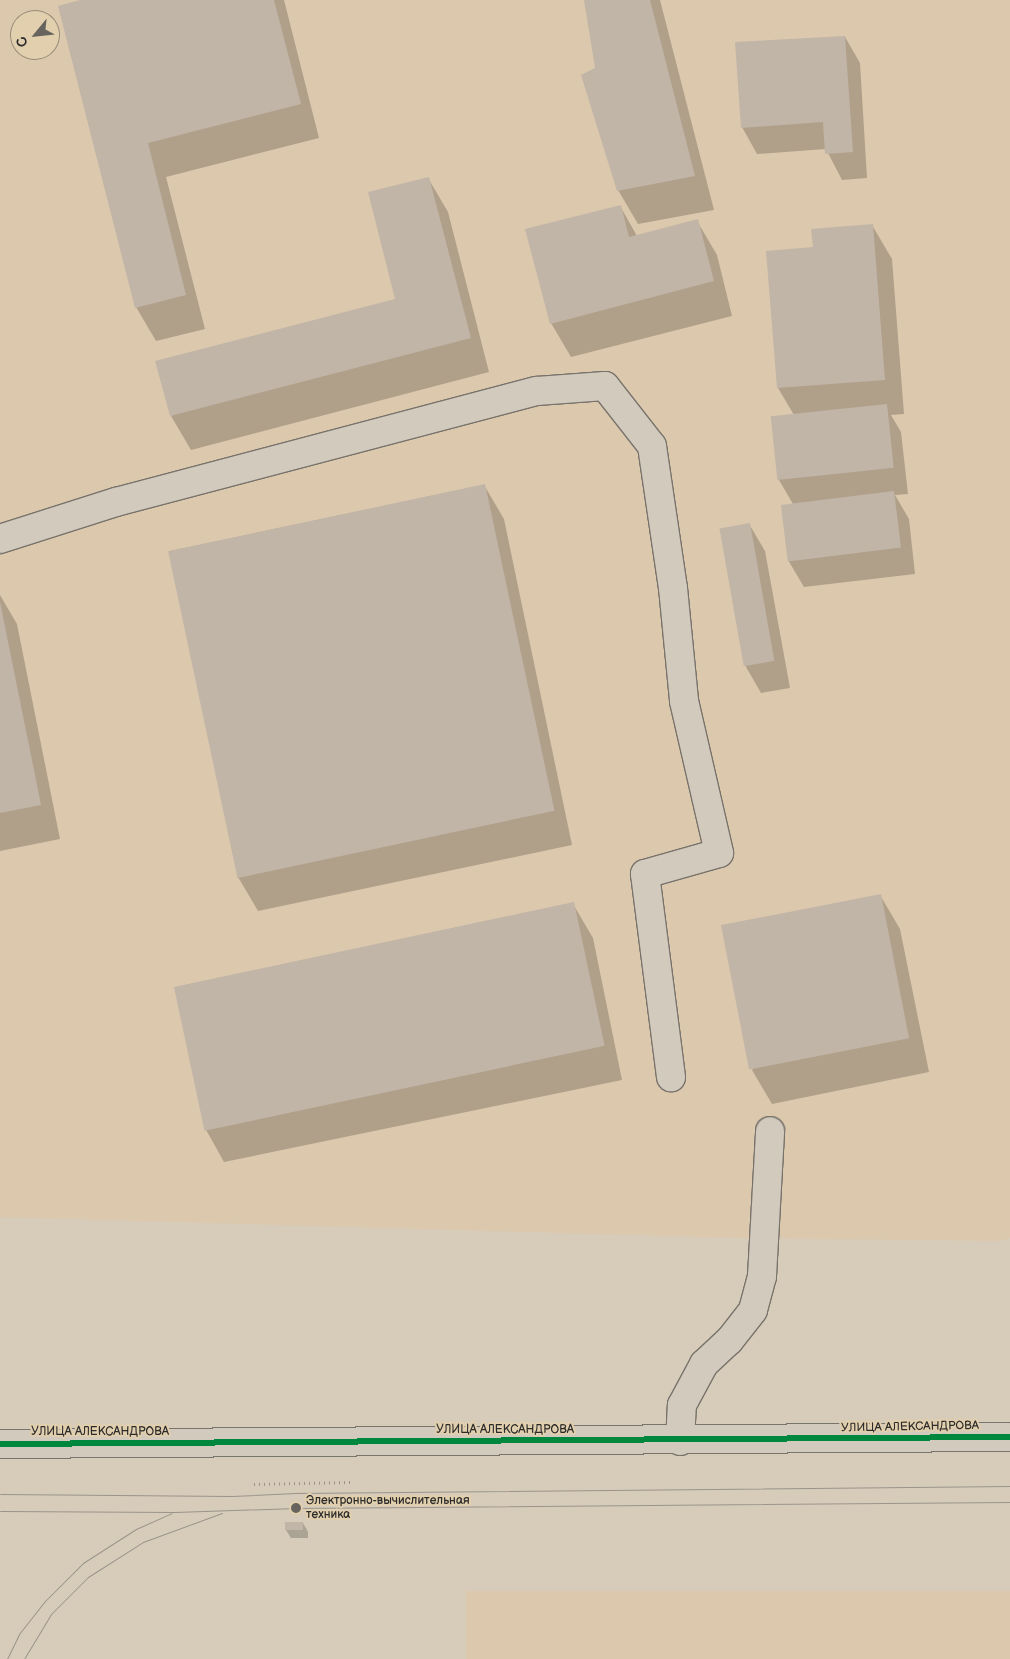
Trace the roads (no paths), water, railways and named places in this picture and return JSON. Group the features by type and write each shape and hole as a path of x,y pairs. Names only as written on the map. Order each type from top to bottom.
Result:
{"street":[{"path":"0,539 116,502 537,391 605,386 652,446 673,588 684,701 719,852 645,874 671,1077"},
{"path":"680,1441 682,1405 704,1364 729,1341 753,1310 762,1276 770,1131"},
{"name":"УЛИЦА АЛЕКСАНДРОВА","path":"0,1444 1010,1438"}],"tram line":[{"path":"0,1494 232,1496 295,1493 1010,1486"},
{"path":"0,1511 175,1512 296,1508 1010,1502"},
{"path":"7,1659 19,1634 45,1601 83,1563 136,1529 172,1513"},
{"path":"24,1659 51,1614 88,1577 143,1542 222,1513"}],"place":[{"name":"Электронно-вычислительная техника","path":"296,1508"}]}
